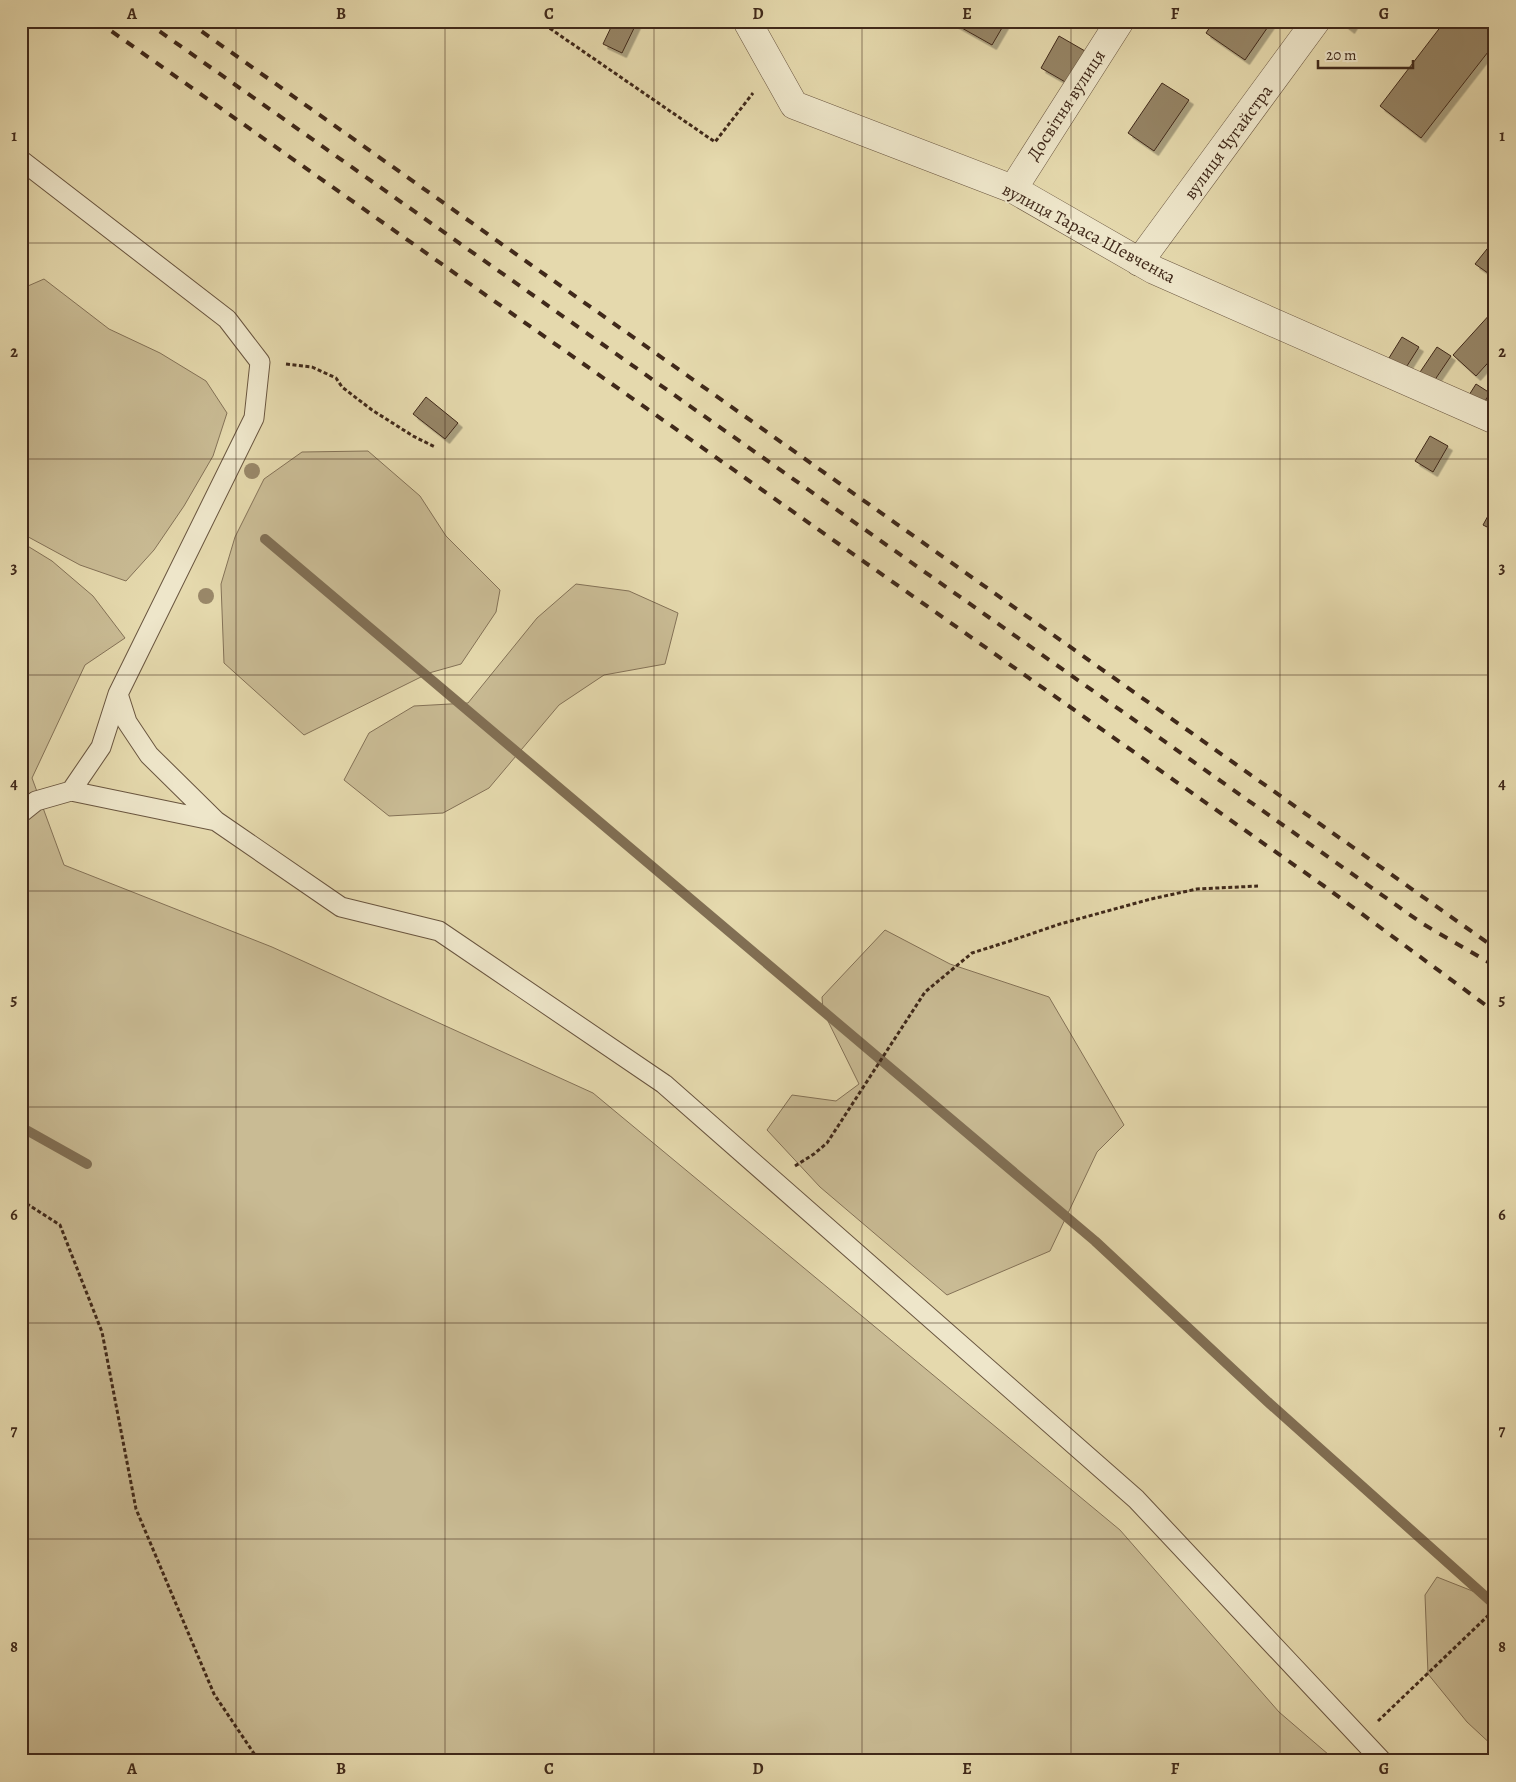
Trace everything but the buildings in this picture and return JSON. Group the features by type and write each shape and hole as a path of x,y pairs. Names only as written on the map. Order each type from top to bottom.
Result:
{"street":[{"name":"Досвітня вулиця","path":"1012,189 1120,21"},
{"name":"вулиця Чугайстра","path":"1139,262 1316,21"},
{"name":"вулиця Тараса Шевченка","path":"748,22 794,105 1012,189 1139,262 1495,420"}],"lane":[{"path":"21,160 227,319 260,362 254,418 118,694 101,747 71,791"},
{"path":"118,694 127,722 149,755 216,821 341,907 439,931 664,1084 1136,1499 1382,1761"},
{"path":"21,813 36,801 71,791 216,821"}],"path":[{"path":"540,21 715,142 773,67"},
{"path":"260,362 312,367 328,374 336,378 342,387 372,410 413,436 436,447"},
{"path":"773,1180 828,1143 925,992 972,953 1060,924 1151,899 1197,889 1258,886"},
{"path":"21,1200 60,1225 102,1332 136,1509 214,1694 258,1761"},
{"path":"1360,1738 1495,1609"}],"shaded area":[{"path":"44,279 109,329 160,353 206,381 227,413 213,456 184,506 154,550 126,581 80,565 21,533 21,289"},
{"path":"368,451 420,496 446,536 500,590 496,612 461,664 429,673 304,735 224,663 221,584 235,537 264,479 302,452"},
{"path":"21,542 52,561 93,596 125,638 85,665 32,778 64,865 272,947 593,1093 1120,1530 1279,1712 1336,1761 21,1761"},
{"path":"576,584 629,591 678,613 665,664 604,675 559,705 489,788 443,813 389,816 344,780 369,733 414,706 468,703 537,618"},
{"path":"885,930 950,964 1049,997 1124,1125 1097,1152 1050,1251 947,1295 820,1187 767,1130 792,1095 836,1101 859,1084 823,1011 822,997"},
{"path":"1437,1577 1480,1594 1495,1612 1495,1748 1467,1722 1428,1674 1425,1595"}],"waterway":[{"path":"265,539 1095,1241 1269,1403 1495,1605"},
{"path":"21,1127 87,1164"}],"railway":[{"path":"97,21 1324,886 1495,1012"},
{"path":"145,21 1423,924 1495,966"},
{"path":"187,21 1495,948"}]}
